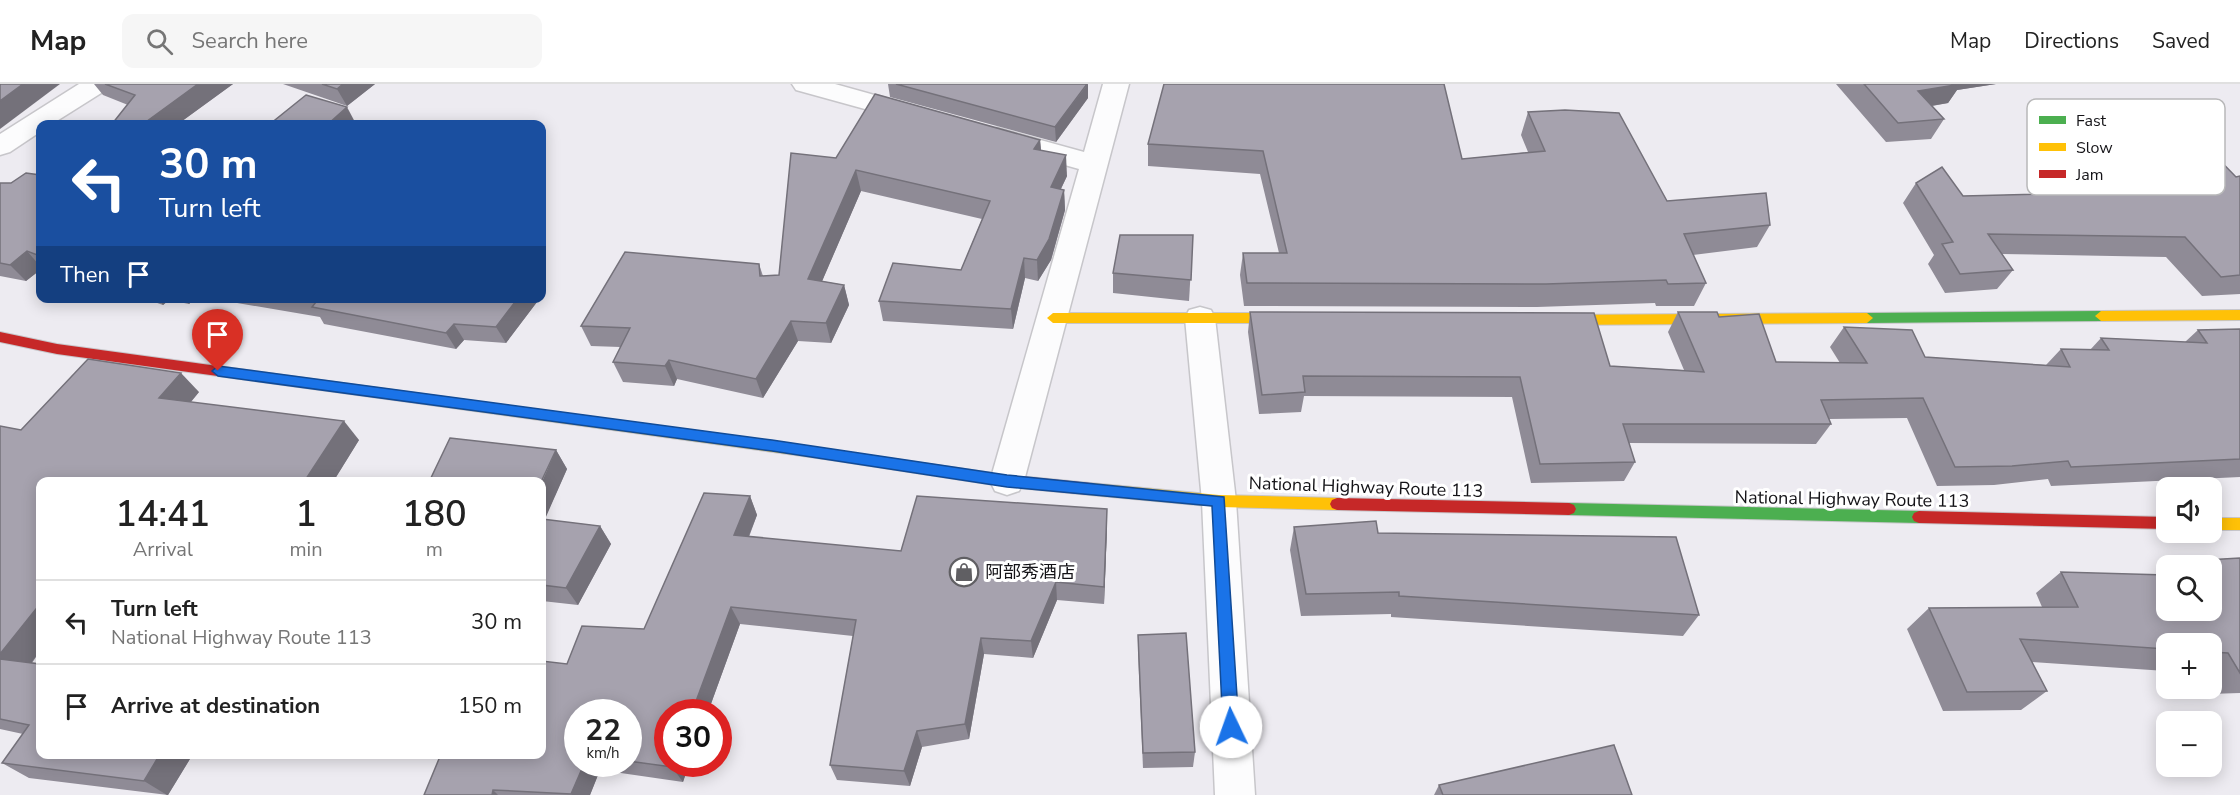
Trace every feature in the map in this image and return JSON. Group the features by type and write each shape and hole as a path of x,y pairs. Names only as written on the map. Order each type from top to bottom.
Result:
{"main road":[{"path":"1537,320 2240,315"},
{"path":"1053,318 1308,318"},
{"name":"National Highway Route 113","path":"0,338 57,349 772,446 1007,481 1219,501 2156,523"},
{"path":"2222,524 2240,524"}],"street":[{"path":"41,120 97,84"},
{"path":"805,84 932,119"},
{"path":"1007,481 1116,84"},
{"path":"0,146 36,123"},
{"path":"978,132 1093,164"},
{"path":"1200,318 1219,501 1234,795"}],"building":[{"path":"0,84 23,84 0,101"},
{"path":"105,84 198,84 148,120 115,120 135,95"},
{"path":"322,84 343,84 337,89"},
{"path":"896,84 1087,84 1055,127"},
{"path":"1164,84 1444,84 1462,159 1545,151 1528,112 1565,110 1619,113 1667,201 1766,193 1770,225 1684,234 1706,283 1668,284 1666,280 1546,284 1247,283 1243,253 1287,253 1263,151 1148,144"},
{"path":"1864,84 1961,84 1918,91 1944,119 1898,123"},
{"path":"875,94 1040,140 1034,149 1066,155 1051,187 1064,190 1049,239 1037,260 1024,258 1011,309 879,301 893,263 961,270 990,201 856,170 808,279 844,285 826,323 791,321 756,379 669,360 665,366 613,362 630,328 581,326 625,252 759,264 760,276 779,275 791,153 836,158"},
{"path":"306,95 347,107 332,120 275,120"},
{"path":"2225,166 2236,177 2240,176 2240,275 2221,277 2185,237 1988,234 2013,270 1960,274 1942,244 1953,242 1916,183 1942,167 1963,196 2225,195"},
{"path":"26,173 36,174 36,254 27,251 10,265 0,263 0,183 11,183"},
{"path":"1120,235 1193,235 1191,280 1113,273"},
{"path":"315,303 514,303 496,327 454,324 446,333 312,307"},
{"path":"1250,312 1594,313 1610,366 1704,372 1678,312 1717,312 1719,317 1759,314 1776,362 1867,363 1844,327 1912,330 1925,357 2070,367 2061,349 2109,350 2101,338 2207,343 2198,330 2240,329 2240,459 2071,467 2068,461 2012,466 1955,467 1923,398 1821,400 1831,424 1623,424 1635,462 1540,464 1520,377 1303,376 1305,392 1262,395"},
{"path":"88,359 181,373 159,398 344,421 307,477 36,477 36,609 0,654 0,426 21,430"},
{"path":"450,438 556,450 543,477 431,477"},
{"path":"704,493 750,496 734,535 901,551 917,496 1107,509 1104,587 1056,582 1031,641 981,638 965,724 917,731 904,771 830,765 856,620 731,607 697,699 654,699 654,765 642,763 642,699 564,699 564,777 578,777 571,794 493,790 492,795 424,795 439,759 546,759 546,661 567,664 582,626 644,629"},
{"path":"546,519 600,526 566,588 546,586"},
{"path":"1376,521 1378,533 1676,537 1699,615 1399,596 1399,592 1306,594 1294,527"},
{"path":"2240,558 2240,673 2228,653 2222,653 2222,633 2156,633 2156,648 2020,639 2047,691 1967,692 1929,608 2078,607 2061,572 2156,575 2156,621 2222,621 2222,559"},
{"path":"1186,633 1195,752 1143,753 1138,635"},
{"path":"0,659 36,664 36,759 157,759 144,781 2,763 29,725 0,719"},
{"path":"1614,745 1632,795 1443,795 1439,785"}],"traffic: fast":[{"path":"1867,318 2101,316"},
{"path":"1569,509 1919,517"}],"traffic: slow":[{"path":"2101,316 2240,315"},
{"path":"1053,318 1294,318"},
{"path":"1553,320 1867,318"},
{"path":"423,399 824,454"},
{"path":"1090,489 1219,501 1337,504"},
{"path":"2222,524 2240,524"}],"traffic: jam":[{"path":"0,337 57,349 423,399"},
{"path":"824,454 1007,481 1090,489"},
{"path":"1337,504 1569,509"},
{"path":"1919,517 2156,523"}],"place":[{"name":"阿部秀酒店","path":"964,572"}],"route":[{"path":"218,371 772,446 1007,481 1219,501 1231,727"}]}
